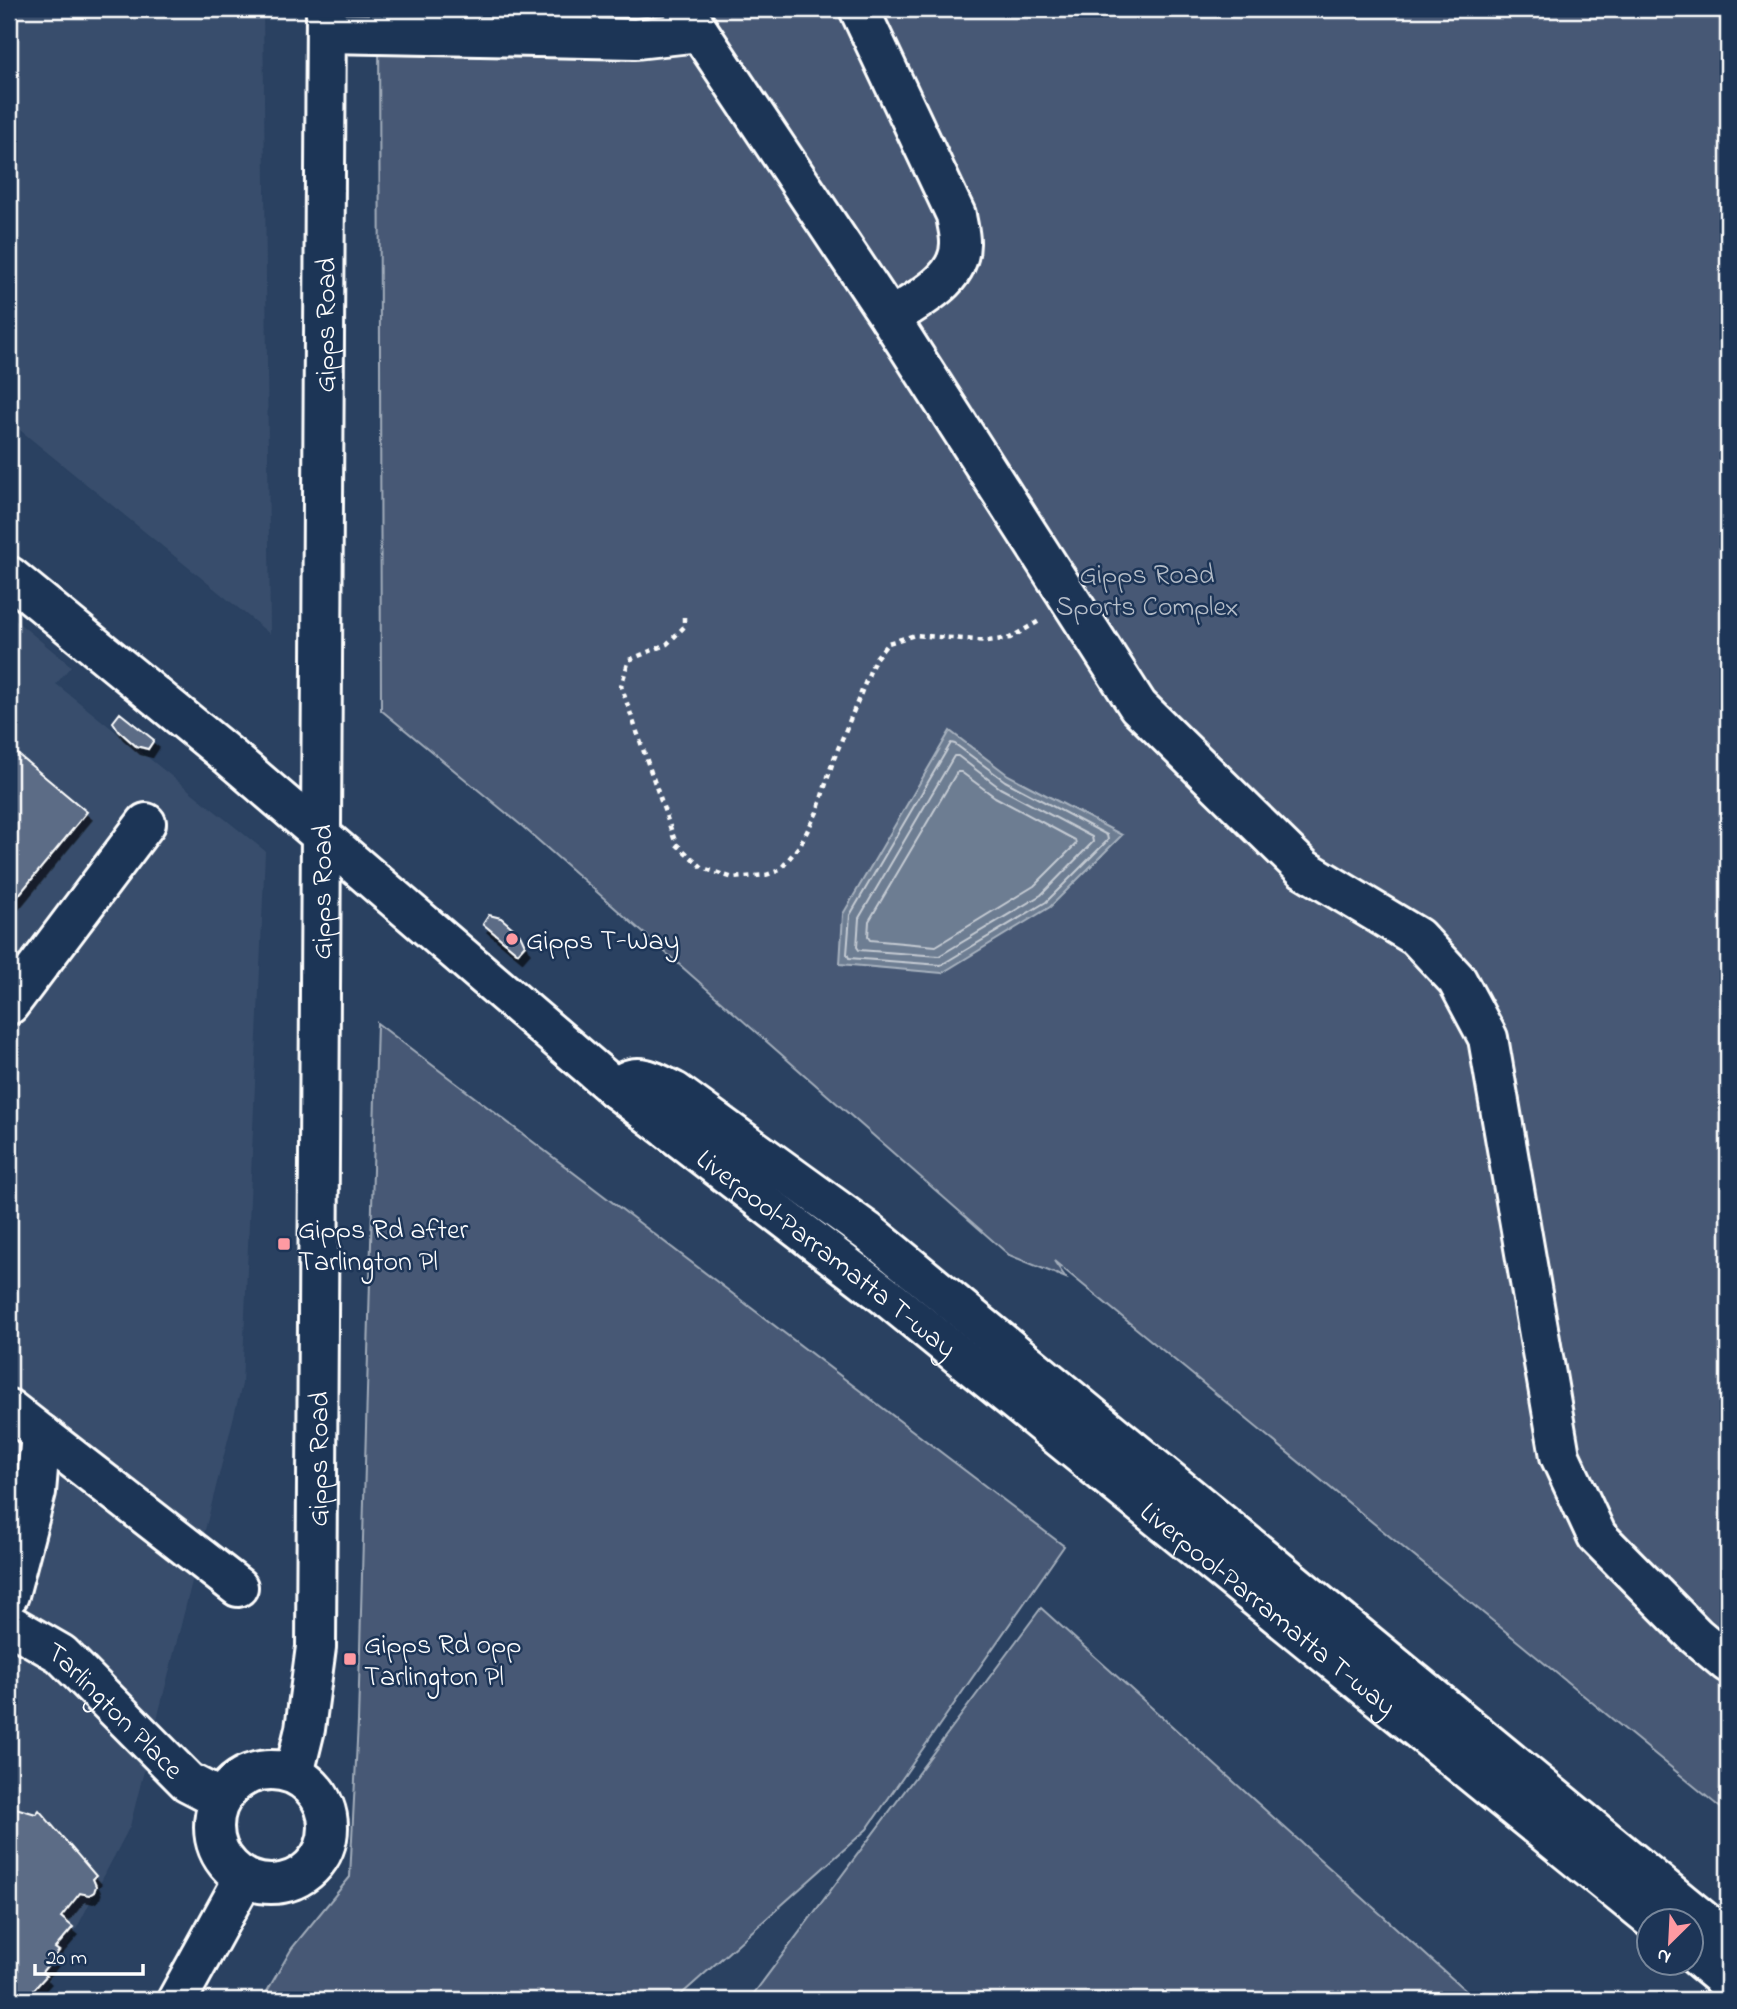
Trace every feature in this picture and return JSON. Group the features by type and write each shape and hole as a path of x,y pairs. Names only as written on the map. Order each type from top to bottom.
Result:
{"main road":[{"path":"859,9 956,215 960,244 956,265 944,283 890,318"},
{"path":"326,21 636,38 692,20 890,318 1138,706 1304,869 1417,937 1457,980 1488,1038 1560,1456 1597,1536 1696,1636 1728,1663"},
{"name":"Gipps Road","path":"294,1774 306,1729 316,1647 320,1380 319,975 323,837 326,21"},
{"name":"Liverpool–Parramatta T-way","path":"9,576 230,757 562,1045 887,1297 1638,1908"},
{"path":"9,1005 146,823"},
{"path":"616,1089 625,1080 644,1077 675,1092 868,1232 1728,1941"},
{"path":"9,1409 238,1587"},
{"path":"9,1595 36,1492 41,1434"},
{"name":"Tarlington Place","path":"9,1624 61,1654 188,1782 221,1799"},
{"path":"262,1770 294,1774 315,1791 327,1813 327,1842 313,1867 289,1883 265,1885 244,1878 231,1868 219,1853 214,1834 215,1814 221,1799 230,1786 243,1777 262,1770"},
{"path":"177,2000 244,1878"},
{"path":"1706,1962 1727,1977"}],"path":[{"path":"684,617 684,627 667,644 628,660 621,687 676,844 703,868 733,878 766,875 780,870 800,845 817,812 833,761 875,659 888,643 915,635 988,640 1010,638 1071,601"}],"shaded area":[{"path":"9,9 263,9 270,634 9,421"},
{"path":"9,615 71,666 56,684 265,851 242,1384 130,1826 39,2000 9,2000"}],"green space":[{"name":"Gipps Road Sports Complex","path":"379,9 1728,9 1728,1814 1054,1261 1066,1278 1009,1255 522,826 381,710"},
{"path":"377,1023 1064,1546 867,1829 675,2000 262,2000 292,1948 350,1877 358,1722"},
{"path":"1041,1608 1476,2000 749,2000"}],"water":[{"path":"950,731 1008,775 1122,835 1050,907 942,973 840,964 843,914"}],"building":[{"path":"120,713 154,740 148,749 136,746 119,731 113,722"},
{"path":"9,747 87,812 9,907"},
{"name":"Gipps T-Way","path":"489,915 501,918 520,934 525,945 518,953 483,924"},
{"path":"9,1806 36,1814 39,1810 96,1876 93,1879 96,1886 94,1892 89,1895 80,1893 61,1917 73,1927 55,1948 59,1951 42,1972 46,1976 28,1996 32,2000 9,2000"}],"place":[{"name":"Gipps T-Way","path":"512,939"},
{"name":"Gipps Rd after Tarlington Pl","path":"284,1244"},
{"name":"Gipps Rd opp Tarlington Pl","path":"350,1659"}]}
